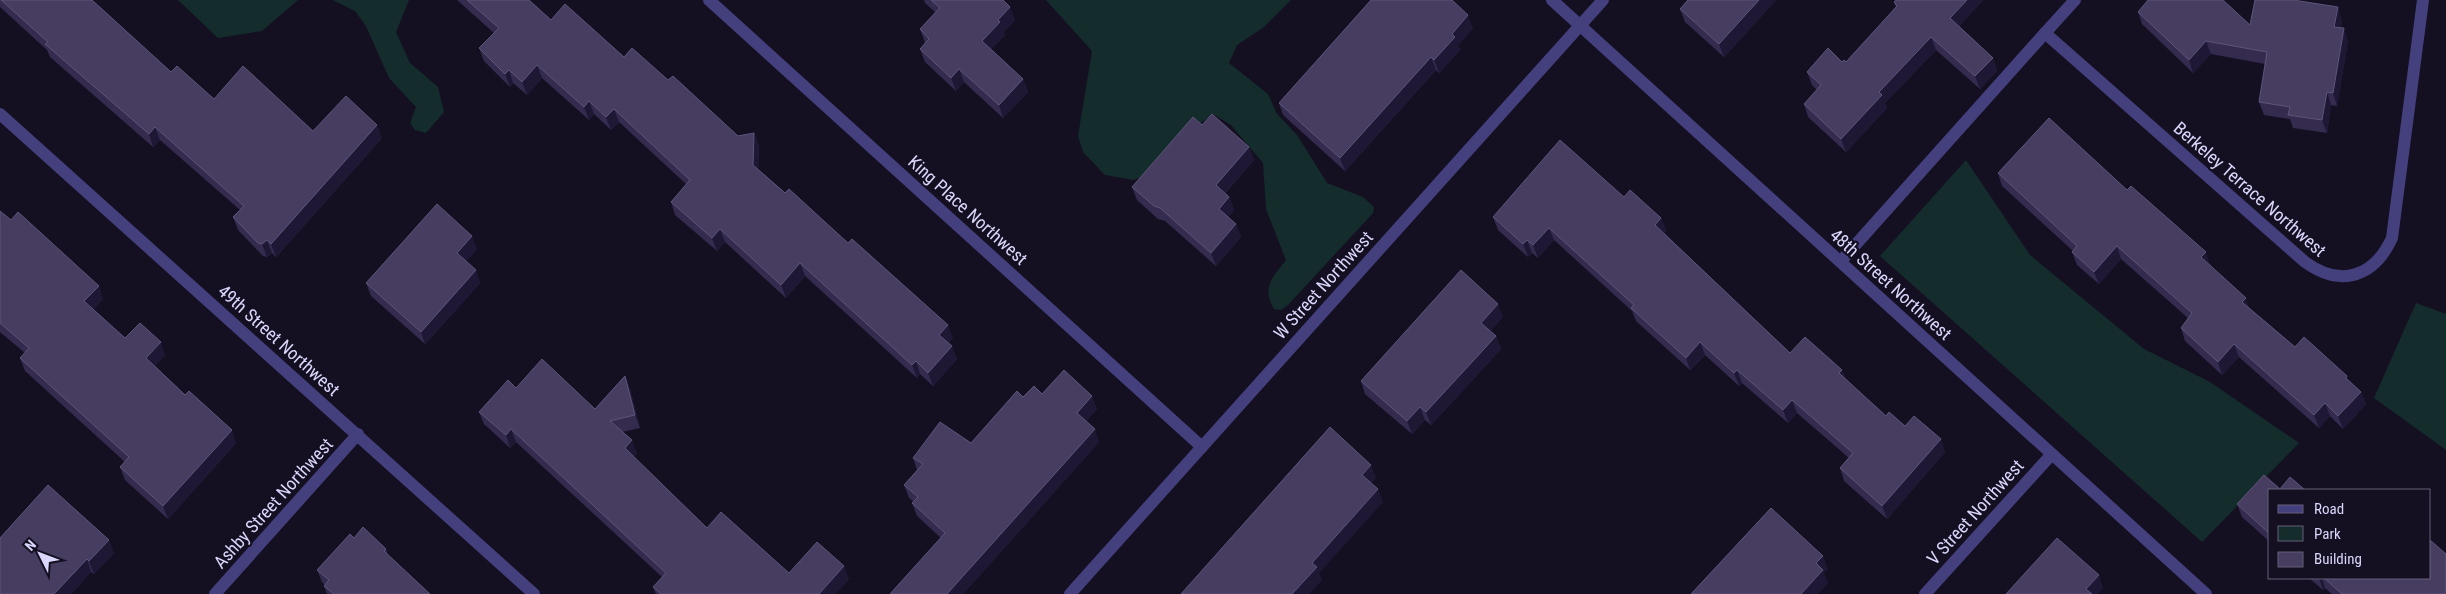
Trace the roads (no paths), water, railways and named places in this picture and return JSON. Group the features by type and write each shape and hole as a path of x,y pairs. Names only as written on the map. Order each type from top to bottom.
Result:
{"street":[{"name":"King Place Northwest","path":"710,0 1202,447"},
{"name":"48th Street Northwest","path":"1552,0 2206,594"},
{"name":"W Street Northwest","path":"1070,594 1603,0"},
{"path":"1841,261 2075,0"},
{"name":"Berkeley Terrace Northwest","path":"2046,33 2305,262 2326,274 2349,276 2360,274 2371,268 2387,250 2392,238 2423,0"},
{"name":"49th Street Northwest","path":"0,114 534,594"},
{"name":"Ashby Street Northwest","path":"215,594 358,434"},
{"name":"V Street Northwest","path":"1925,594 2052,454"}]}
